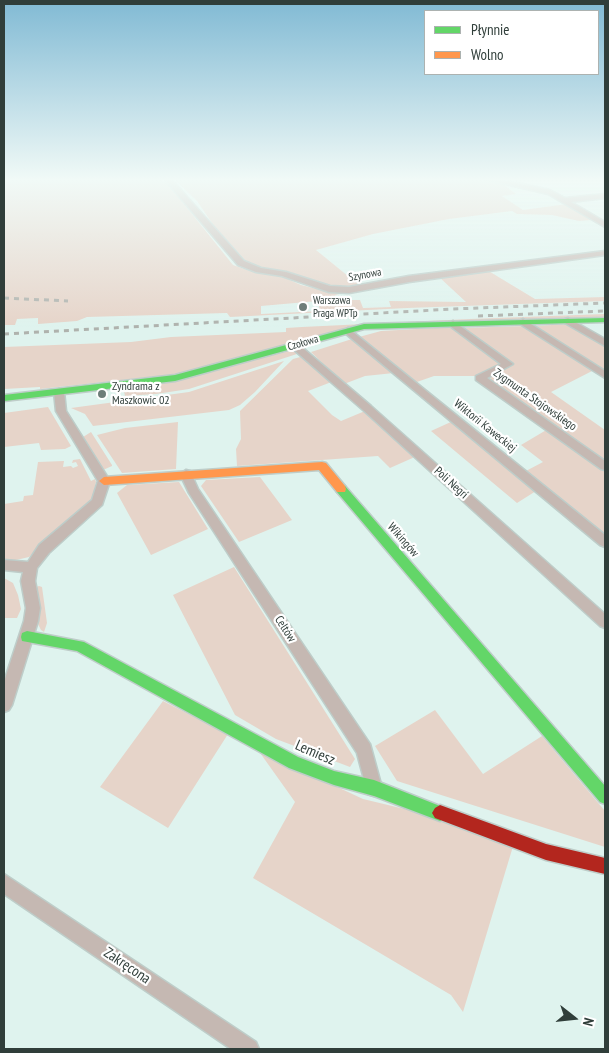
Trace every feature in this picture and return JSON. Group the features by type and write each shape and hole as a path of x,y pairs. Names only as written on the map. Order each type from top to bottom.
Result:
{"street":[{"name":"Szynowa","path":"211,229 241,263 259,270 283,274 329,289 349,290 409,279 605,252"},
{"name":"Czołowa","path":"4,398 175,378 348,331 376,326 605,320"},
{"path":"568,321 605,343"},
{"path":"523,322 605,375"},
{"name":"Zygmunta Stojowskiego","path":"453,324 508,364 480,378 605,466"},
{"name":"Wiktorii Kaweckiej","path":"348,331 605,542"},
{"name":"Poli Negri","path":"295,346 367,408 605,622"},
{"path":"4,704 27,636 33,608 28,581 31,567 44,549 98,502 104,481 61,411 59,392"},
{"name":"Wikingów","path":"104,481 322,466 605,797"},
{"name":"Celtów","path":"186,474 193,490 364,750 374,788"},
{"path":"4,564 31,567"},
{"name":"Lemiesz","path":"27,636 79,646 294,763 334,778 374,788 546,852 605,866"},
{"name":"Zakręcona","path":"4,883 249,1049"}],"shaded area":[{"path":"4,229 204,229 233,265 250,271 283,277 301,285 325,291 349,292 335,295 336,300 360,300 363,308 391,307 389,301 466,302 439,277 487,270 535,299 605,297 605,301 230,317 227,313 87,317 77,321 38,324 38,318 17,319 15,325 4,325","holes":["318,301 320,311 261,314 261,306"]},
{"path":"217,229 398,229 316,250 359,285 334,288 258,267 245,260"},
{"path":"605,314 605,317 359,325 177,374 40,389 40,387 4,389 4,347 131,342 171,337 286,332 286,328 302,327"},
{"path":"570,324 605,345 605,372 534,326"},
{"path":"526,326 594,370 551,392 605,430 605,464 490,380 491,376 513,365 461,328"},
{"path":"453,327 501,361 499,365 475,376 434,376 414,383 359,337 381,331"},
{"path":"352,339 394,373 365,376 344,384 311,352"},
{"path":"290,351 300,353 189,389 125,396 124,391"},
{"path":"304,356 334,381 308,391 332,415 341,421 365,411 417,456 390,468 378,456 237,466 236,449 241,439 240,411 293,359"},
{"path":"284,361 255,392 240,405 229,410 93,426 85,414 71,408 189,392"},
{"path":"48,407 71,446 65,449 41,450 39,443 4,447 4,413"},
{"path":"453,421 536,491 517,503 431,431"},
{"path":"178,422 176,469 122,473 97,435 125,428"},
{"path":"548,429 605,470 605,539 524,472 543,462 521,445"},
{"path":"91,432 112,466 103,470 83,437"},
{"path":"80,459 91,481 95,479 96,482 92,500 29,557 4,560 4,504 23,501 24,496 33,495 38,462 64,461 63,467 71,466 73,468 78,466 76,462 72,463 73,460"},
{"path":"260,477 292,520 239,542 201,486 206,480"},
{"path":"179,482 208,529 151,555 117,493 127,485"},
{"path":"234,567 355,759 350,767 276,739 235,715 173,595"},
{"path":"4,578 13,583 18,595 21,609 17,618 4,618"},
{"path":"36,587 42,587 47,623 44,632 38,624"},
{"path":"163,701 228,734 168,828 100,787"},
{"path":"435,710 483,774 542,736 605,811 605,847 397,781 375,746"},
{"path":"258,750 363,799 413,811 514,843 463,1012 451,995 253,878 295,802"}],"railway":[{"path":"4,298 68,301"},
{"path":"4,334 453,309 605,303"},
{"path":"478,316 605,311"}],"traffic: fast":[{"path":"4,398 175,378 364,327 605,320"},
{"path":"341,489 605,797"},
{"path":"27,637 79,646 294,763 334,778 374,788 440,813"}],"traffic: slow":[{"path":"104,481 322,466 341,489"}],"traffic: jam":[{"path":"440,813 546,852 605,866"}],"place":[{"name":"Warszawa Praga WPTp","path":"303,307"},
{"name":"Zyndrama z Maszkowic 02","path":"102,394"}]}
